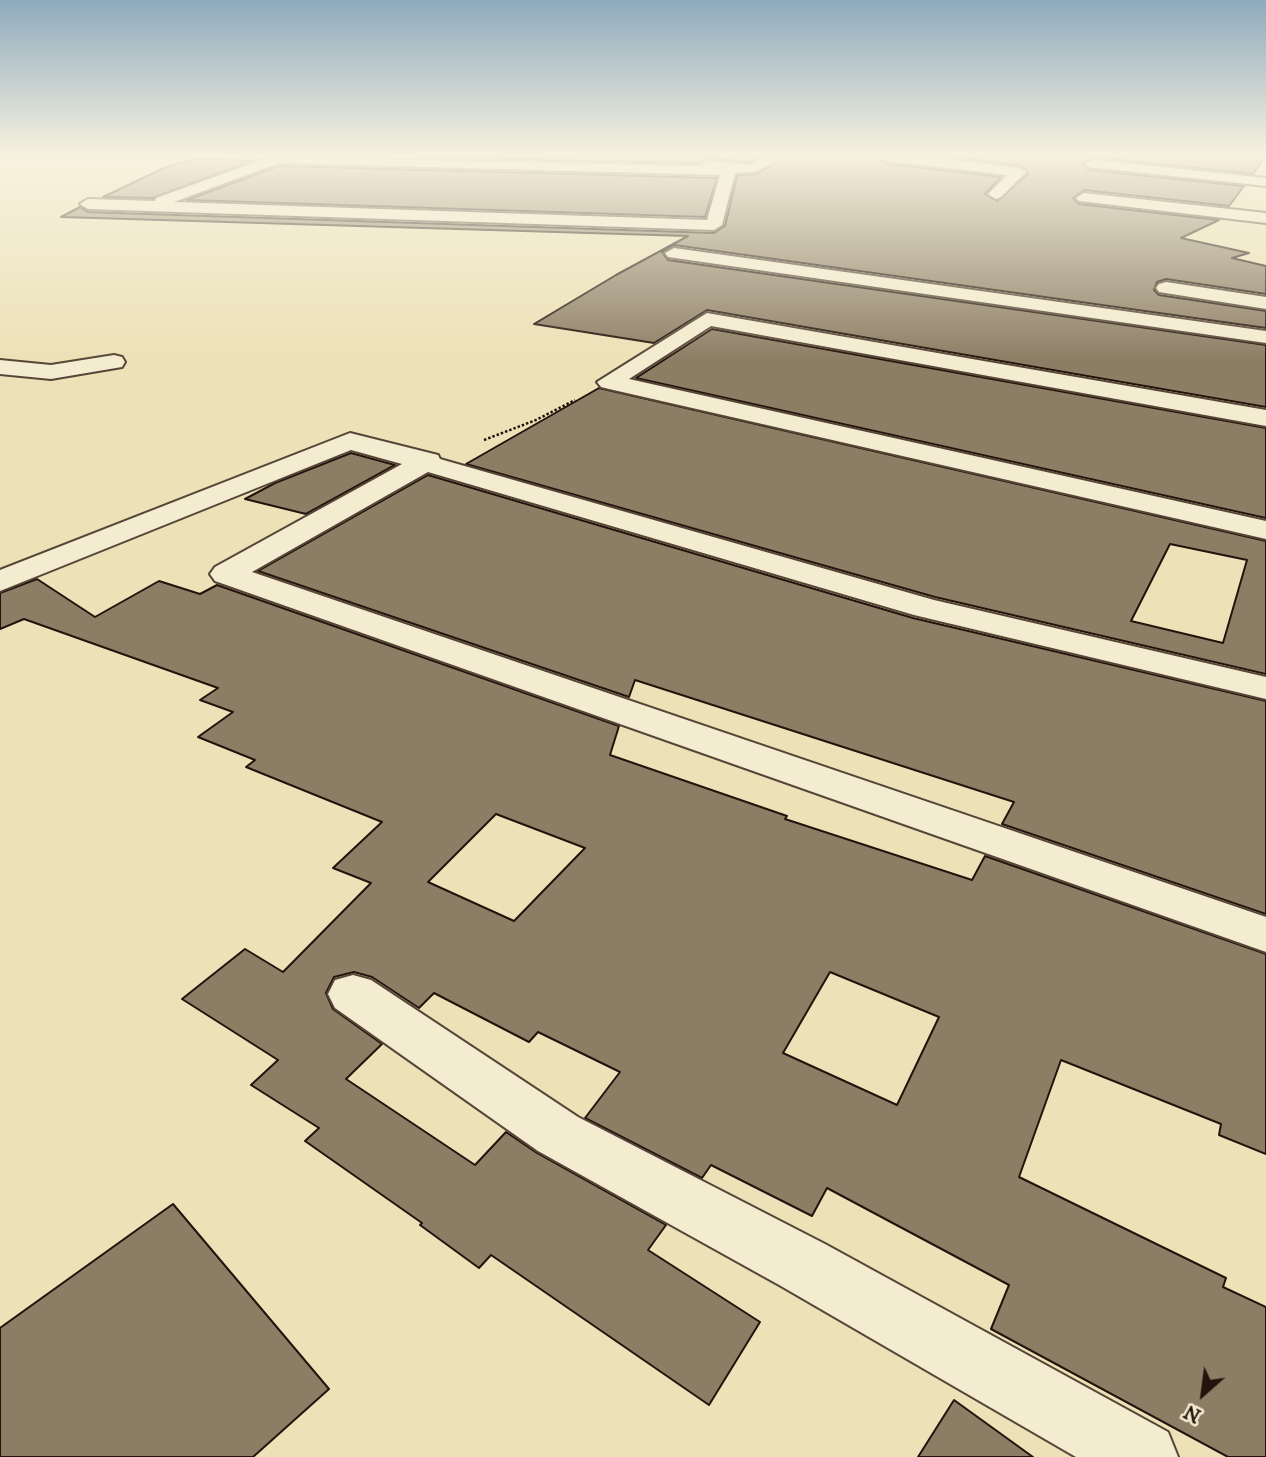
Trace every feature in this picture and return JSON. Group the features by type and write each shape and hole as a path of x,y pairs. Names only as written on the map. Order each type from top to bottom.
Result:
{"street":[{"path":"674,253 1266,337"},
{"path":"1166,288 1266,303"},
{"path":"609,382 707,319 1266,418"},
{"path":"0,367 51,372 114,362"},
{"path":"609,382 1266,530"},
{"path":"0,580 350,441 428,461 926,608 1266,688"},
{"path":"428,461 226,574 1266,935"},
{"path":"353,995 558,1134 803,1265 1143,1457"}],"path":[{"path":"428,461 536,420 609,382"}],"building":[{"path":"325,225 475,225 714,233 725,226 1208,225 1181,238 1249,253 1232,258 1266,266 1266,294 1166,279 1157,282 1154,290 1159,295 1266,311 1266,328 674,245 662,252 668,260 1266,345 1266,407 707,310 654,343 534,324 688,236"},
{"path":"712,329 1266,428 1266,518 636,378"},
{"path":"599,388 1266,541 1266,674 935,597 466,464","holes":["1170,544 1247,560 1223,643 1131,621"]},
{"path":"351,453 395,465 306,514 245,499 275,483"},
{"path":"428,475 913,618 1266,701 1266,914 1002,824 1014,802 635,680 629,697 258,571"},
{"path":"37,579 95,617 159,581 200,594 217,585 619,726 610,755 787,816 785,819 972,880 985,856 1266,954 1266,1154 1219,1135 1221,1124 1061,1060 1019,1177 1226,1278 1223,1287 1266,1307 1266,1457 1228,1457 991,1329 1009,1285 827,1188 812,1216 711,1165 702,1178 585,1118 620,1072 538,1032 529,1042 434,993 419,1008 372,977 354,972 334,977 326,993 333,1009 382,1044 346,1079 475,1165 506,1132 537,1153 666,1225 648,1250 760,1322 709,1405 491,1255 479,1268 420,1225 422,1223 305,1141 319,1128 251,1085 278,1060 182,999 245,949 283,972 371,883 333,868 382,822 246,767 255,760 198,737 233,712 200,700 218,688 24,619 0,629 0,593","holes":["496,814 585,848 514,921 428,882","830,972 939,1017 897,1105 783,1053"]},
{"path":"173,1204 329,1389 253,1457 0,1457 0,1328"},
{"path":"954,1400 1033,1457 918,1457"}]}
